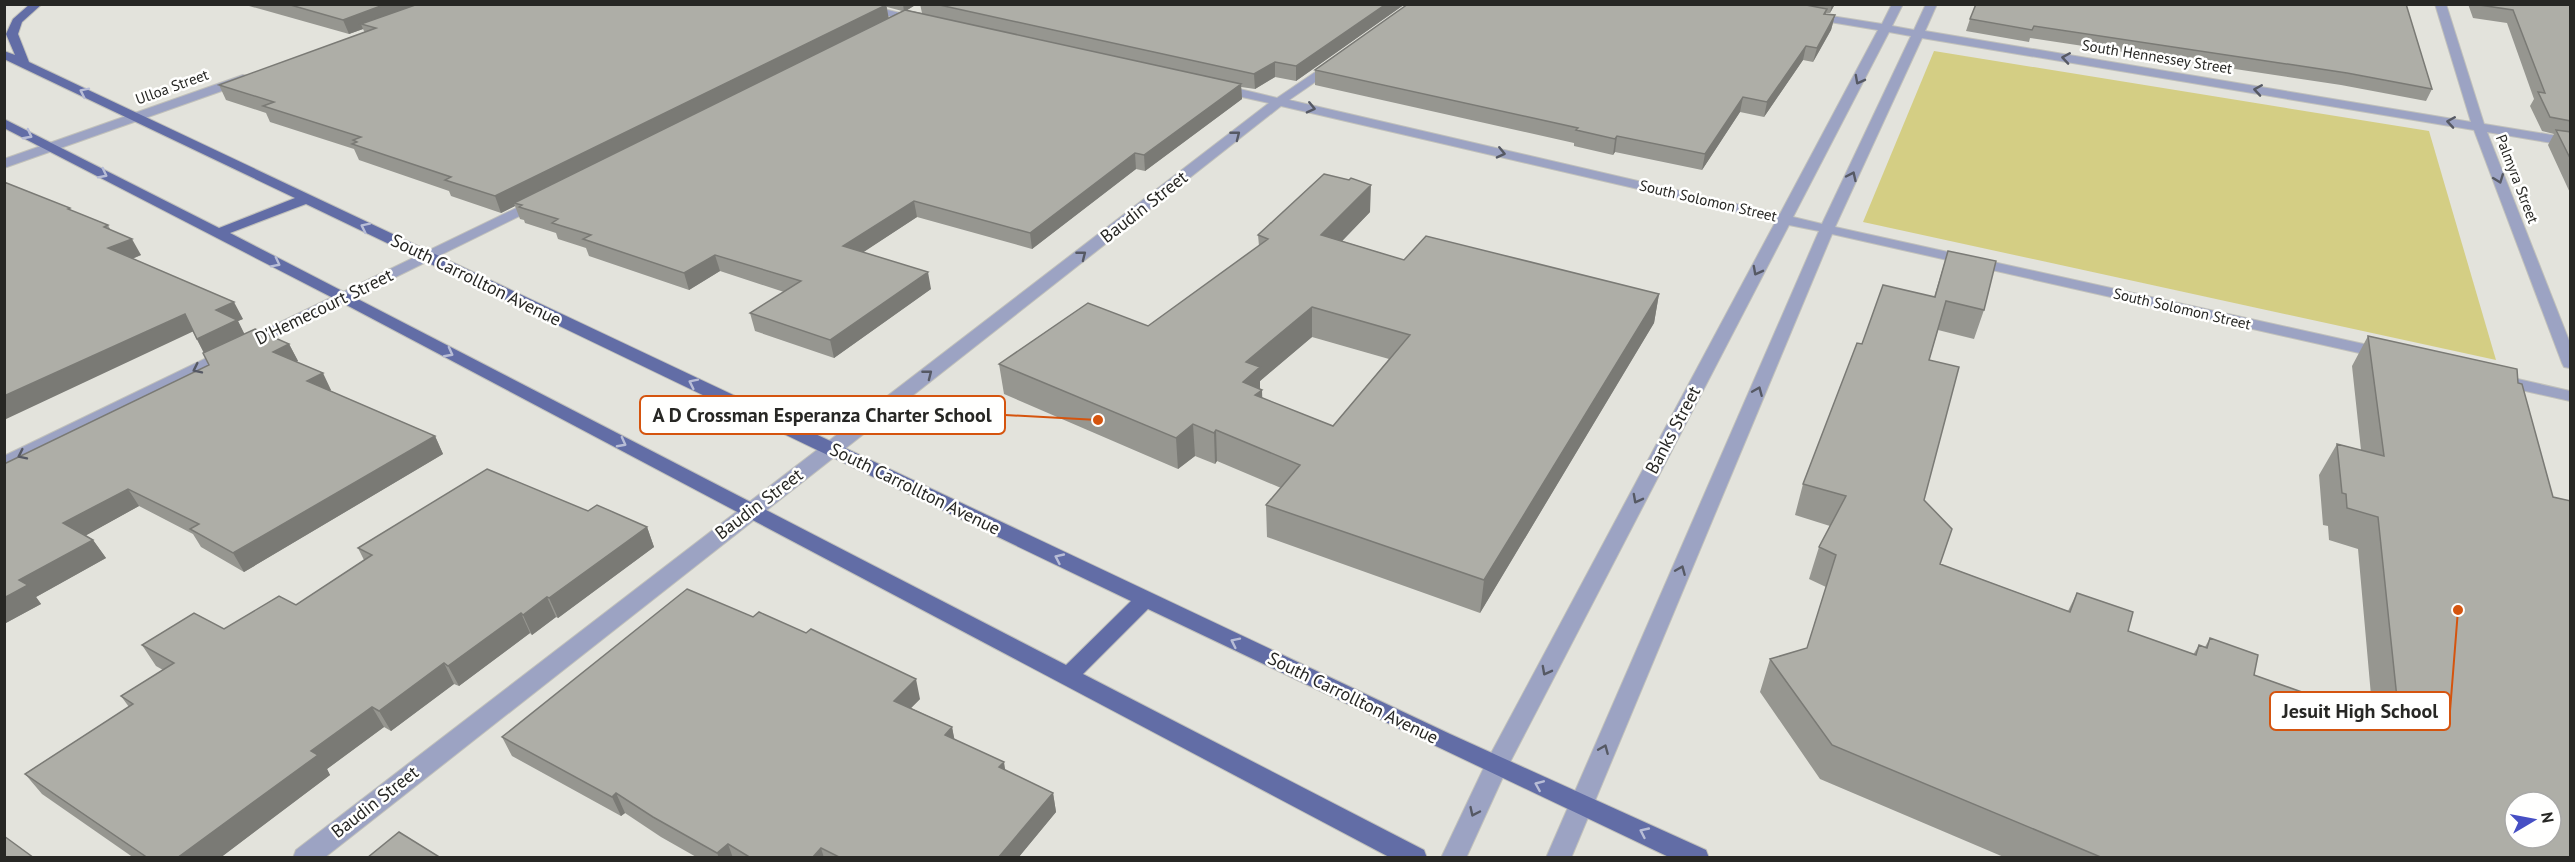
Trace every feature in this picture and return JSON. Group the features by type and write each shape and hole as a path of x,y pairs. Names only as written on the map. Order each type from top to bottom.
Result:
{"main road":[{"path":"24,63 12,34 17,21 37,4"},
{"name":"South Carrollton Avenue","path":"4,54 1496,766 1582,803 1697,858"},
{"path":"4,123 344,297 1416,858"},
{"path":"218,233 306,199"},
{"path":"1068,676 1146,599"}],"street":[{"path":"846,4 929,23"},
{"name":"Banks Street","path":"1453,858 1496,766 1898,4"},
{"path":"1558,858 1827,229 1932,4"},
{"name":"Palmyra Street","path":"2440,4 2479,127 2571,363"},
{"path":"884,28 923,9"},
{"name":"South Hennessey Street","path":"1795,14 2571,142"},
{"name":"Baudin Street","path":"305,858 749,510 832,449 1280,101 1344,56"},
{"name":"Ulloa Street","path":"4,164 256,75"},
{"name":"South Solomon Street","path":"1210,86 1827,229 2405,359"},
{"name":"D'Hemecourt Street","path":"4,464 548,197"},
{"path":"2487,377 2571,396"}],"shaded area":[{"path":"1934,51 2429,131 2496,360 1863,222"}],"building":[{"path":"287,4 386,4 343,20"},
{"path":"418,4 886,5 495,196 445,180 451,177 352,144 357,142 353,140 361,137 263,106 274,102 219,85 376,28 361,24"},
{"path":"935,4 1386,4 1296,66 1275,62 1254,74"},
{"path":"1408,4 1801,4 1827,9 1824,14 1835,15 1817,48 1806,46 1767,102 1743,97 1705,154 1617,136 1615,139 1576,130 1578,128 1315,70"},
{"path":"1976,4 2406,4 2432,89 2347,73 2034,26 2032,30 1970,19"},
{"path":"2480,4 2571,4 2571,121 2550,117 2538,92 2545,93 2513,10"},
{"path":"905,10 1241,84 1144,155 1135,153 1030,233 914,201 843,246 928,272 830,340 750,313 801,281 715,255 684,273 583,239 591,235 552,223 558,219 519,207 522,205 514,203"},
{"path":"2556,130 2571,132 2571,160"},
{"path":"1324,174 1349,180 1351,178 1371,185 1321,235 1404,260 1426,236 1659,294 1484,580 1266,505 1300,465 1216,430 1214,433 1193,424 1176,438 999,364 1088,303 1148,326 1268,239 1258,235","holes":["1312,307 1410,335 1333,426 1255,395 1262,390 1243,382 1260,367 1246,362"]},
{"path":"4,182 70,208 68,209 108,225 104,227 132,239 108,248 234,302 216,310 237,320 197,339 185,314 4,396"},
{"path":"1948,251 1996,261 1984,310 1946,301 1929,360 1959,367 1924,500 1952,529 1940,564 2070,612 2077,593 2133,612 2128,631 2196,655 2199,645 2207,648 2210,638 2258,655 2254,675 2400,727 2378,517 2347,508 2346,494 2342,493 2337,444 2384,456 2368,336 2517,369 2518,383 2522,384 2553,497 2571,501 2571,858 2103,858 1832,745 1770,659 1807,648 1836,555 1819,547 1846,496 1803,484 1857,343 1862,344 1883,285 1935,297"},
{"path":"255,329 289,344 273,352 323,373 307,381 435,436 233,553 190,529 199,524 128,489 63,523 93,540 19,580 28,585 4,598 4,464 209,365 203,353"},
{"path":"487,469 588,511 597,505 647,527 549,598 547,597 523,615 521,613 448,666 444,663 379,711 372,707 311,751 318,755 177,858 148,858 25,774 133,704 121,696 174,663 142,645 194,613 224,629 279,596 296,605 372,555 358,548"},
{"path":"687,589 753,617 759,612 806,633 811,629 916,679 894,701 952,727 945,735 1004,762 999,767 1053,793 998,858 841,858 821,848 812,858 751,858 728,844 717,853 616,793 612,797 502,737"},
{"path":"399,832 441,858 367,858"},
{"path":"4,836 34,858 4,858"}],"place":[{"name":"A D Crossman Esperanza Charter School","path":"1098,420"},
{"name":"Jesuit High School","path":"2458,610"}]}
